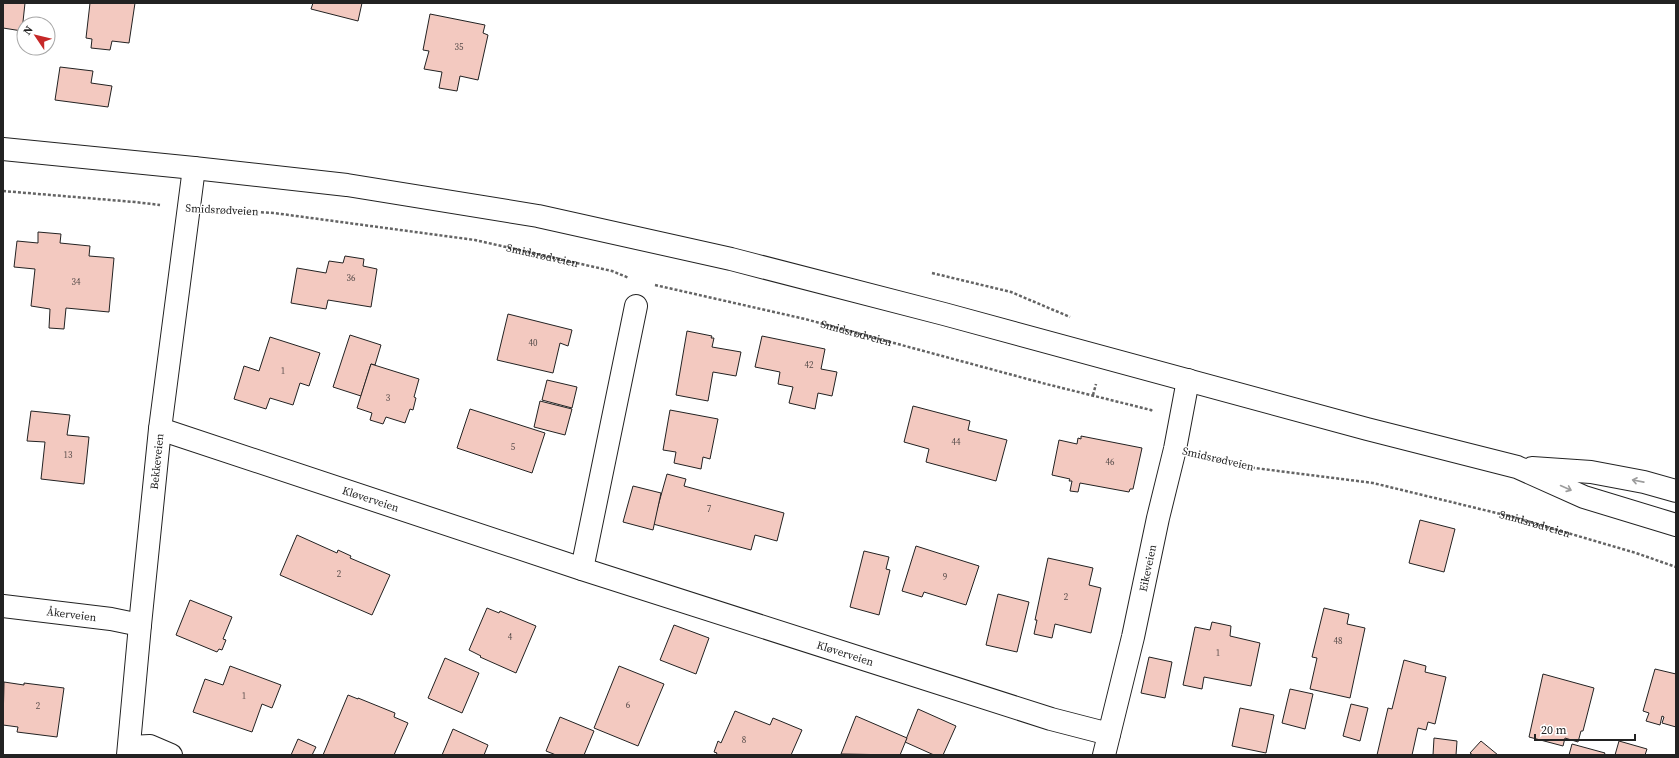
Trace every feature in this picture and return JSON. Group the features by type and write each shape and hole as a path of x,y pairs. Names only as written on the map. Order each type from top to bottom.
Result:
{"street":[{"path":"3,149 347,185 538,216 731,259 1367,429 1517,467 1584,497 1676,524"},
{"name":"Bekkeveien","path":"129,751 160,429 187,209 194,168"},
{"path":"582,569 636,306"},
{"name":"Eikeveien","path":"1104,755 1133,637 1158,518 1175,449 1188,380"},
{"name":"Kløverveien","path":"160,429 582,569 1051,719 1109,734"},
{"path":"1517,467 1591,472 1644,482 1676,491"},
{"name":"Åkerveien","path":"3,606 111,619 140,625"},
{"path":"129,751 150,746 171,755"}],"path":[{"name":"Smidsrødveien","path":"3,191 135,202 187,209 274,213 475,240 612,271 634,279"},
{"name":"Smidsrødveien","path":"648,283 805,319 1151,410 1165,422 1175,449 1247,467 1373,483 1513,517 1636,553 1676,567"}],"building":[{"path":"3,3 25,3 24,16 16,16 16,30 3,28"},
{"path":"90,3 135,3 129,43 112,41 110,50 91,48 92,39 86,38"},
{"path":"313,3 362,3 358,21 311,9"},
{"path":"430,14 485,25 483,33 488,35 478,80 460,76 457,91 439,88 442,72 424,69 429,51 423,50"},
{"path":"60,67 93,71 91,83 112,86 108,107 55,100"},
{"path":"38,232 61,234 60,243 90,246 89,256 114,258 109,312 66,308 64,329 49,328 50,309 31,306 35,269 14,267 17,241 38,243"},
{"path":"345,256 364,259 363,266 377,269 371,307 328,300 326,309 291,303 297,268 326,273 329,261 343,263"},
{"path":"508,314 572,330 568,346 560,343 553,373 497,360"},
{"path":"687,331 712,336 711,338 714,338 712,347 741,352 736,376 713,372 708,401 676,395"},
{"path":"350,335 381,345 375,365 371,364 361,396 333,387"},
{"path":"762,336 825,349 821,369 837,372 832,396 818,393 815,409 789,403 793,387 778,384 780,372 755,367"},
{"path":"270,337 320,353 309,386 300,383 293,405 270,398 266,409 234,399 244,366 259,371"},
{"path":"371,364 419,379 414,397 416,398 413,410 410,409 405,423 386,417 383,424 370,420 372,413 357,408"},
{"path":"547,380 577,387 572,408 542,400"},
{"path":"540,401 572,409 565,435 534,427"},
{"path":"913,406 970,421 968,430 1007,440 996,481 926,462 929,449 904,442"},
{"path":"470,409 545,433 532,473 457,448"},
{"path":"670,410 718,419 710,459 703,457 701,469 674,463 676,452 663,450"},
{"path":"31,411 70,415 67,435 89,437 84,484 41,479 45,442 27,441"},
{"path":"1081,436 1142,448 1133,489 1130,489 1129,492 1080,483 1078,492 1070,491 1072,481 1069,481 1070,479 1052,475 1059,440 1077,444 1078,438 1081,439"},
{"path":"667,474 686,479 684,486 784,513 777,541 755,535 751,550 653,524"},
{"path":"633,486 661,493 653,530 623,522"},
{"path":"1420,520 1455,529 1444,572 1409,563"},
{"path":"297,535 337,553 338,550 351,556 350,558 390,575 372,615 280,575"},
{"path":"916,546 979,566 966,605 924,592 922,597 902,591"},
{"path":"864,551 889,557 886,569 890,570 879,615 850,607"},
{"path":"1048,558 1093,568 1089,585 1101,588 1091,633 1055,624 1052,638 1034,634 1037,620 1035,620"},
{"path":"998,594 1029,602 1017,652 986,645"},
{"path":"190,600 232,617 223,639 226,640 222,650 219,649 217,652 176,635"},
{"path":"487,608 499,613 500,611 536,626 516,673 480,657 481,656 469,650"},
{"path":"1324,608 1349,614 1347,624 1365,628 1350,698 1310,689 1317,658 1312,657"},
{"path":"1212,622 1231,626 1230,636 1260,643 1251,686 1204,677 1202,689 1183,685 1195,627 1210,630"},
{"path":"674,625 709,638 696,674 660,660"},
{"path":"1149,657 1172,662 1165,698 1141,693"},
{"path":"445,658 479,673 462,713 428,698"},
{"path":"1404,660 1426,666 1425,672 1446,677 1435,724 1428,722 1426,730 1418,728 1412,755 1377,755 1388,708 1392,709"},
{"path":"230,666 281,685 272,708 262,704 252,732 193,712 205,679 223,685"},
{"path":"619,666 664,684 638,746 594,728"},
{"path":"1655,669 1676,674 1676,727 1662,723 1664,717 1662,716 1660,725 1646,721 1649,713 1643,711"},
{"path":"1543,674 1594,688 1583,731 1581,731 1578,742 1565,738 1563,746 1529,737"},
{"path":"4,682 64,688 57,737 17,732 18,727 3,725"},
{"path":"1290,689 1313,694 1305,729 1282,723"},
{"path":"348,695 395,713 394,717 408,723 394,755 323,755"},
{"path":"1351,704 1368,708 1360,741 1343,736"},
{"path":"1240,708 1274,715 1266,753 1232,746"},
{"path":"918,709 956,726 943,755 934,755 905,742"},
{"path":"735,711 770,725 773,718 802,730 791,755 716,755 717,753 714,752 718,741 721,743"},
{"path":"856,716 907,738 900,755 841,754"},
{"path":"560,717 594,731 584,755 556,755 546,751"},
{"path":"453,729 488,745 484,755 442,755"},
{"path":"1434,738 1457,741 1456,755 1433,755"},
{"path":"298,739 316,747 312,755 291,755"},
{"path":"1481,741 1498,755 1473,755 1470,753"},
{"path":"1619,741 1647,749 1645,755 1615,755"},
{"path":"1572,744 1605,753 1604,755 1569,755"}]}
